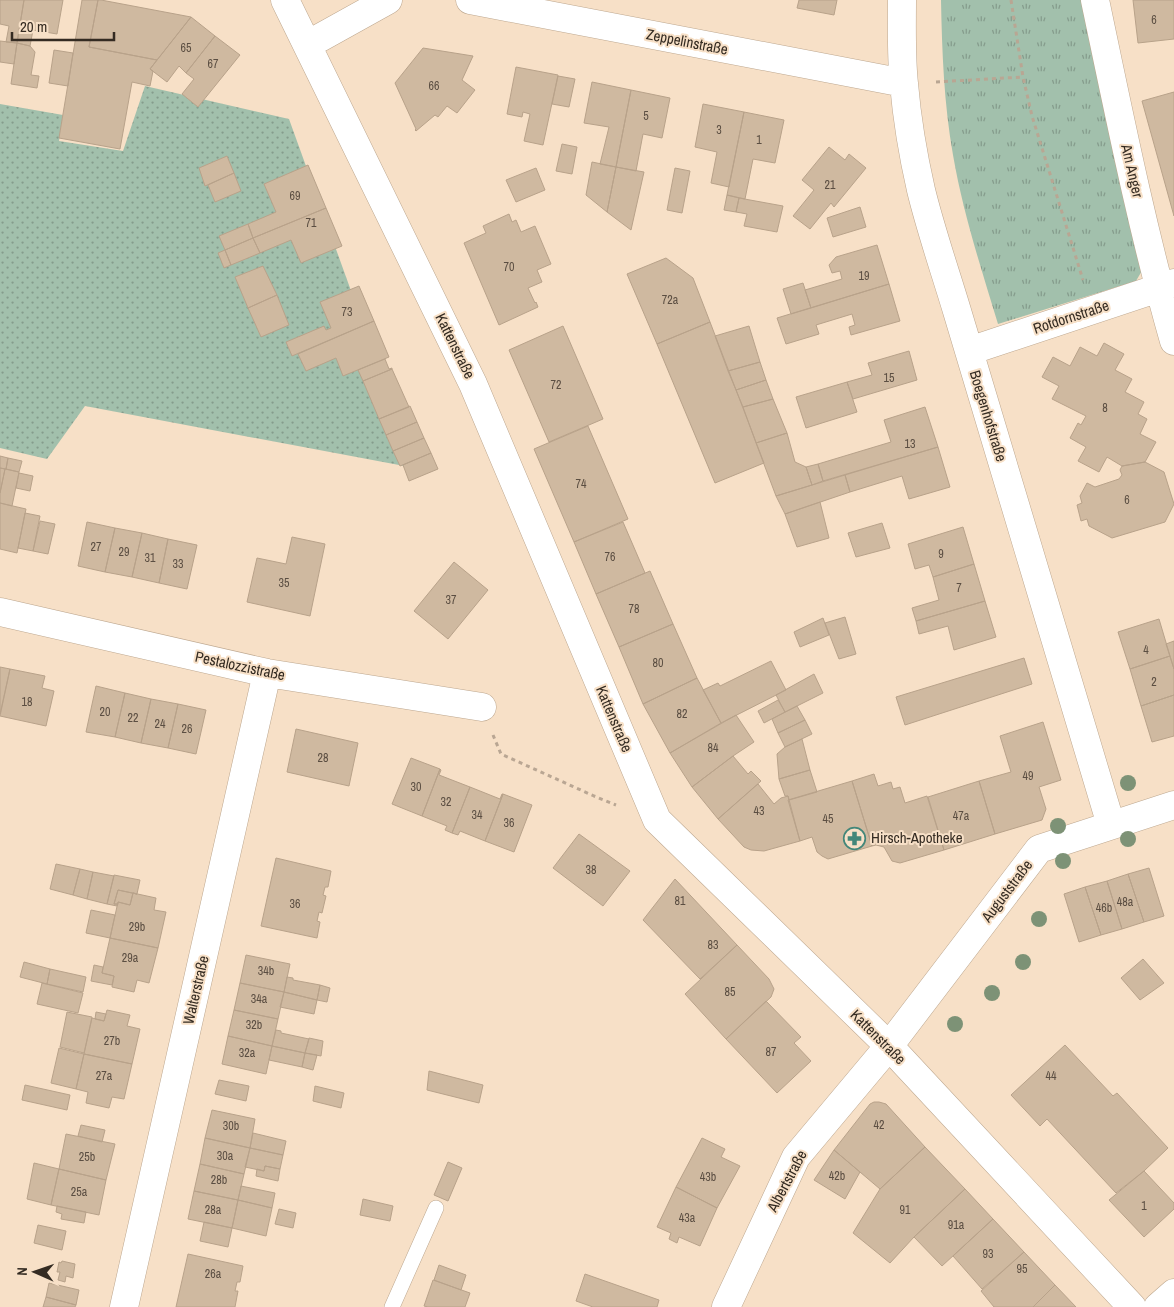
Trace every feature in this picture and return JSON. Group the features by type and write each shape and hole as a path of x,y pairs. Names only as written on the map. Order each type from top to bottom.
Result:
{"street":[{"name":"Kattenstraße","path":"285,0 473,384 657,820 889,1046 1132,1307"},
{"path":"307,45 388,0"},
{"name":"Zeppelinstraße","path":"470,0 904,83"},
{"name":"Boegenhofstraße","path":"902,0 904,83 921,189 932,231 1112,825"},
{"name":"Am Anger","path":"1095,0 1130,166 1166,285 1174,341"},
{"name":"Rotdornstraße","path":"969,351 1166,285"},
{"name":"Pestalozzistraße","path":"0,612 267,673 482,707"},
{"name":"Walterstraße","path":"124,1307 267,673"},
{"name":"Auguststraße","path":"889,1046 1039,849 1174,805"},
{"name":"Albertstraße","path":"726,1307 796,1157 889,1046"},
{"path":"1158,1307 1174,1292"}],"lane":[{"path":"392,1307 436,1208"}],"path":[{"path":"1011,0 1023,77 1032,116 1092,310"},
{"path":"904,83 1023,77"},
{"path":"482,707 501,754 594,796 657,820"}],"green space":[{"path":"941,0 1084,0 1147,262 1136,281 998,324 967,219 953,155 947,117"},
{"path":"145,86 289,119 415,468 85,406 47,459 0,448 0,104 63,115 59,141 123,151"}],"building":[{"path":"0,0 24,0 17,43 6,42 9,26 0,24"},
{"path":"24,0 63,0 57,34 33,30 30,46 17,43"},
{"path":"82,0 98,0 89,47 157,60 150,69 153,71 150,86 132,82 120,149 59,138"},
{"path":"98,0 191,17 157,60 89,47"},
{"path":"799,0 837,0 834,15 797,8"},
{"path":"1133,0 1174,0 1174,39 1138,43"},
{"path":"191,17 215,36 186,73 179,66 167,82 150,69"},
{"path":"215,36 240,55 198,107 182,94 194,79 186,73"},
{"path":"0,41 17,43 14,64 0,62"},
{"path":"17,43 30,46 35,52 31,75 39,76 37,88 11,84"},
{"path":"423,48 473,56 462,80 475,90 457,113 447,106 438,117 435,115 416,131 395,83"},
{"path":"54,50 73,53 68,86 49,83"},
{"path":"516,67 558,75 543,145 524,141 530,114 523,112 522,117 507,114"},
{"path":"558,76 575,79 569,107 552,104"},
{"path":"592,82 631,90 616,167 600,164 609,127 584,123"},
{"path":"631,90 670,98 662,138 643,134 636,171 616,167"},
{"path":"1174,92 1174,216 1142,101"},
{"path":"703,104 744,112 729,187 711,183 717,152 695,147"},
{"path":"744,112 784,120 775,163 753,159 745,199 727,195"},
{"path":"562,144 577,147 572,174 556,171"},
{"path":"829,147 845,160 849,154 866,168 834,207 831,203 810,229 793,216 814,190 802,180"},
{"path":"227,156 234,173 205,186 199,168"},
{"path":"592,162 616,167 607,212 586,195"},
{"path":"308,165 326,208 253,238 248,224 276,212 264,184"},
{"path":"616,167 644,172 631,230 607,212"},
{"path":"536,168 545,190 516,202 506,180"},
{"path":"675,168 690,171 682,213 667,210"},
{"path":"234,173 241,191 215,202 208,185"},
{"path":"727,195 739,198 736,212 724,210"},
{"path":"739,198 783,206 777,232 744,226 747,214 736,212"},
{"path":"860,207 866,227 833,237 827,218"},
{"path":"326,208 342,246 301,263 291,240 260,253 253,238"},
{"path":"509,214 512,222 516,220 521,232 535,226 551,264 537,270 542,282 528,288 538,307 499,325 464,243 486,233 483,226"},
{"path":"248,224 253,238 225,250 219,236"},
{"path":"253,238 260,253 231,265 225,250"},
{"path":"877,245 889,284 811,308 805,290 842,279 840,271 832,273 829,265 836,257"},
{"path":"225,250 231,265 224,268 218,253"},
{"path":"666,258 693,278 710,322 657,344 627,274"},
{"path":"263,266 277,295 248,308 235,277"},
{"path":"803,283 811,308 791,314 783,289"},
{"path":"889,284 900,321 851,335 849,327 855,325 852,314 816,325 819,334 786,344 777,318"},
{"path":"359,286 374,321 292,356 286,342 324,326 326,330 331,328 320,302"},
{"path":"277,295 289,325 261,337 248,308"},
{"path":"374,321 389,357 343,376 336,358 306,371 298,354"},
{"path":"710,322 764,463 715,483 657,344"},
{"path":"563,326 603,419 549,442 509,350"},
{"path":"749,326 760,362 728,371 715,336"},
{"path":"1104,343 1124,354 1115,370 1132,379 1125,392 1144,402 1138,414 1147,419 1140,434 1156,442 1145,462 1122,466 1107,457 1099,472 1078,461 1086,447 1070,438 1078,423 1081,425 1086,416 1052,399 1059,386 1042,377 1053,357 1070,366 1080,347 1097,356"},
{"path":"909,351 917,380 853,399 847,382 872,375 868,363"},
{"path":"385,359 389,369 392,369 363,381 358,370"},
{"path":"760,362 766,380 736,390 728,371"},
{"path":"392,369 409,407 379,419 363,381"},
{"path":"766,380 773,399 743,407 736,390"},
{"path":"847,382 857,412 806,428 796,397"},
{"path":"773,399 787,433 756,443 743,407"},
{"path":"410,406 417,422 386,435 379,419"},
{"path":"925,407 938,447 823,481 818,464 891,442 884,420"},
{"path":"417,422 424,438 393,451 386,435"},
{"path":"588,426 628,519 574,542 534,449"},
{"path":"787,433 795,462 806,467 812,485 776,496 756,443"},
{"path":"424,438 431,453 400,466 393,451"},
{"path":"938,447 950,487 909,499 902,476 850,492 845,475"},
{"path":"431,453 438,469 409,481 403,465"},
{"path":"0,456 8,458 6,469 0,468"},
{"path":"8,458 22,461 19,472 6,469"},
{"path":"1145,462 1164,472 1174,504 1165,522 1112,538 1089,526 1087,519 1081,521 1077,505 1082,503 1080,496 1087,483 1095,487 1119,479 1122,475 1120,470 1122,466"},
{"path":"818,464 823,481 812,485 806,467"},
{"path":"0,468 5,469 0,493"},
{"path":"5,469 19,472 12,506 0,503"},
{"path":"19,473 33,476 30,491 16,488"},
{"path":"845,475 850,492 785,514 776,496"},
{"path":"820,502 829,538 797,547 785,514"},
{"path":"0,503 26,509 17,553 0,549"},
{"path":"25,513 40,516 33,551 18,548"},
{"path":"40,521 55,524 48,554 33,551"},
{"path":"87,522 115,528 105,572 78,566"},
{"path":"623,522 645,573 596,594 574,542"},
{"path":"882,523 890,548 856,557 848,533"},
{"path":"963,527 974,564 933,577 929,565 915,569 908,544"},
{"path":"115,528 142,533 132,577 105,572"},
{"path":"142,533 168,539 159,583 132,577"},
{"path":"292,537 325,544 310,616 247,602 257,558 286,564"},
{"path":"168,539 197,545 187,589 159,583"},
{"path":"454,562 488,590 448,639 414,611"},
{"path":"974,564 985,601 916,621 912,608 939,600 933,577"},
{"path":"650,571 673,624 619,647 596,594"},
{"path":"985,601 996,637 954,650 948,626 919,634 916,621"},
{"path":"845,617 856,654 839,659 825,623"},
{"path":"823,618 829,635 800,647 794,632"},
{"path":"1159,619 1170,656 1130,669 1118,632"},
{"path":"673,624 697,678 643,704 619,647"},
{"path":"1174,641 1174,669 1166,644"},
{"path":"1170,656 1174,669 1174,695 1141,706 1130,669"},
{"path":"1024,658 1032,684 905,725 896,697"},
{"path":"771,661 786,690 721,723 703,690 718,683 720,686"},
{"path":"0,667 10,669 0,714"},
{"path":"10,669 45,676 42,688 54,691 46,726 0,716"},
{"path":"814,674 823,693 785,712 776,695"},
{"path":"697,678 721,723 670,753 643,704"},
{"path":"96,686 125,693 115,737 86,732"},
{"path":"125,693 151,699 141,743 115,737"},
{"path":"1174,695 1174,736 1152,742 1141,706"},
{"path":"151,699 178,704 168,748 141,743"},
{"path":"778,700 785,712 764,723 758,711"},
{"path":"178,704 206,710 196,754 168,748"},
{"path":"797,706 805,720 778,733 772,719"},
{"path":"736,715 754,742 692,787 670,753"},
{"path":"805,720 812,734 785,747 778,733"},
{"path":"1043,722 1061,780 1039,787 1046,809 1042,820 995,834 979,781 1011,772 1000,736"},
{"path":"296,729 358,743 349,786 287,772"},
{"path":"802,739 810,770 779,779 777,754 785,747"},
{"path":"733,756 748,774 751,771 761,781 718,819 692,787"},
{"path":"411,758 440,769 422,816 392,804"},
{"path":"440,769 439,775 470,787 452,833 445,830 447,826 422,816"},
{"path":"810,770 817,792 789,800 788,796 785,796 779,779"},
{"path":"874,774 878,786 891,782 893,789 900,787 905,803 927,796 944,850 900,863 892,861 884,847 872,846 852,781"},
{"path":"852,781 872,846 828,859 817,852 812,837 800,841 788,800"},
{"path":"979,781 995,834 944,850 928,797"},
{"path":"758,784 774,804 781,798 788,796 800,841 764,851 751,850 744,847 718,819"},
{"path":"470,787 500,799 503,794 485,841 460,831 458,835 452,833"},
{"path":"503,794 532,805 514,852 485,841"},
{"path":"579,834 630,871 603,906 553,868"},
{"path":"276,858 331,871 328,887 325,887 323,895 326,896 322,913 319,912 317,921 320,922 317,938 261,926"},
{"path":"56,864 80,869 73,895 50,889"},
{"path":"1149,868 1164,916 1144,922 1128,874"},
{"path":"80,869 93,872 87,899 73,895"},
{"path":"93,872 114,876 107,904 87,899"},
{"path":"1128,874 1144,922 1122,929 1107,881"},
{"path":"114,875 140,880 137,894 118,890 114,904 118,904 117,906 107,904"},
{"path":"675,879 737,945 700,979 643,920"},
{"path":"1107,881 1122,929 1101,935 1085,887"},
{"path":"1085,887 1101,935 1079,942 1064,894"},
{"path":"118,890 133,893 130,905 118,902 118,904 114,904"},
{"path":"133,893 156,898 154,910 166,912 158,948 110,938 118,902 130,905"},
{"path":"91,910 115,915 110,938 86,933"},
{"path":"110,938 158,948 149,983 137,980 134,992 112,987 114,976 102,973"},
{"path":"737,945 769,979 774,989 771,997 726,1039 685,994"},
{"path":"246,955 290,964 284,992 240,983"},
{"path":"1143,959 1164,983 1140,1000 1121,978"},
{"path":"24,962 50,969 47,984 20,977"},
{"path":"94,965 103,967 102,973 114,976 112,985 91,981"},
{"path":"50,969 86,977 83,992 47,984"},
{"path":"287,977 293,978 293,980 320,985 317,1000 284,992"},
{"path":"42,983 83,993 78,1013 37,1004"},
{"path":"240,983 284,992 278,1019 234,1010"},
{"path":"320,985 330,988 327,1002 317,1000"},
{"path":"284,992 317,1000 314,1014 280,1007"},
{"path":"766,1001 801,1037 794,1043 811,1061 777,1093 726,1039"},
{"path":"107,1010 130,1015 127,1026 140,1029 132,1064 84,1054 92,1018 104,1021"},
{"path":"234,1010 278,1019 272,1046 228,1036"},
{"path":"67,1012 92,1017 84,1053 60,1047"},
{"path":"96,1012 106,1014 104,1021 95,1019"},
{"path":"276,1030 281,1031 281,1033 309,1039 305,1053 272,1046"},
{"path":"228,1036 272,1046 266,1074 222,1064"},
{"path":"309,1038 323,1041 321,1056 305,1053"},
{"path":"1065,1045 1113,1096 1117,1093 1168,1148 1144,1171 1116,1193 1047,1119 1040,1126 1011,1095"},
{"path":"272,1046 305,1053 302,1067 269,1060"},
{"path":"59,1048 84,1054 76,1089 51,1083"},
{"path":"305,1053 317,1055 313,1070 302,1067"},
{"path":"84,1054 132,1064 124,1099 112,1097 109,1108 86,1103 88,1092 76,1089"},
{"path":"429,1071 483,1085 479,1103 427,1090"},
{"path":"219,1080 249,1086 246,1101 215,1094"},
{"path":"25,1085 70,1095 67,1110 22,1100"},
{"path":"315,1086 344,1093 341,1108 313,1101"},
{"path":"874,1102 886,1104 925,1147 880,1189 834,1150 870,1104"},
{"path":"212,1110 255,1119 250,1148 205,1138"},
{"path":"81,1125 105,1130 102,1142 78,1136"},
{"path":"253,1133 286,1141 283,1155 250,1148"},
{"path":"66,1134 115,1144 106,1180 59,1169"},
{"path":"205,1138 250,1148 244,1174 200,1164"},
{"path":"702,1138 725,1149 721,1157 740,1166 717,1208 676,1187"},
{"path":"925,1147 965,1189 914,1237 890,1263 853,1233 880,1189"},
{"path":"250,1148 283,1155 280,1169 265,1166 264,1171 245,1167"},
{"path":"834,1150 860,1172 845,1199 814,1180"},
{"path":"448,1162 462,1168 448,1201 434,1195"},
{"path":"34,1163 59,1169 51,1205 27,1199"},
{"path":"200,1164 244,1174 238,1200 194,1191"},
{"path":"265,1166 280,1169 278,1181 256,1176 257,1169 264,1171"},
{"path":"59,1169 106,1180 99,1215 51,1205"},
{"path":"1144,1171 1174,1203 1174,1209 1144,1237 1109,1200"},
{"path":"241,1186 275,1193 272,1208 238,1200"},
{"path":"676,1187 717,1208 700,1246 679,1237 677,1243 669,1239 671,1233 657,1227"},
{"path":"965,1189 993,1219 942,1266 914,1237"},
{"path":"194,1191 238,1200 232,1228 188,1219"},
{"path":"363,1199 393,1206 390,1221 360,1215"},
{"path":"238,1200 272,1208 266,1236 232,1228"},
{"path":"57,1206 86,1212 84,1223 61,1219 62,1214 56,1212"},
{"path":"279,1209 296,1213 293,1228 275,1224"},
{"path":"993,1219 1024,1252 982,1289 953,1256"},
{"path":"204,1222 232,1228 228,1247 200,1241"},
{"path":"38,1225 66,1231 62,1250 34,1243"},
{"path":"1024,1252 1055,1285 1033,1307 994,1307 981,1291"},
{"path":"188,1254 243,1266 240,1282 237,1282 235,1291 238,1291 235,1307 176,1307"},
{"path":"62,1261 75,1264 73,1278 66,1276 65,1282 58,1280 60,1272 57,1272 59,1262 61,1263"},
{"path":"439,1265 466,1275 461,1290 434,1280"},
{"path":"585,1274 659,1300 657,1307 593,1307 576,1301"},
{"path":"433,1280 470,1293 465,1307 424,1306"},
{"path":"49,1283 79,1290 76,1305 46,1297"},
{"path":"1055,1285 1076,1307 1033,1307"},
{"path":"46,1297 76,1305 75,1307 43,1307"}],"place":[{"name":"Hirsch-Apotheke","path":"855,838"}]}
